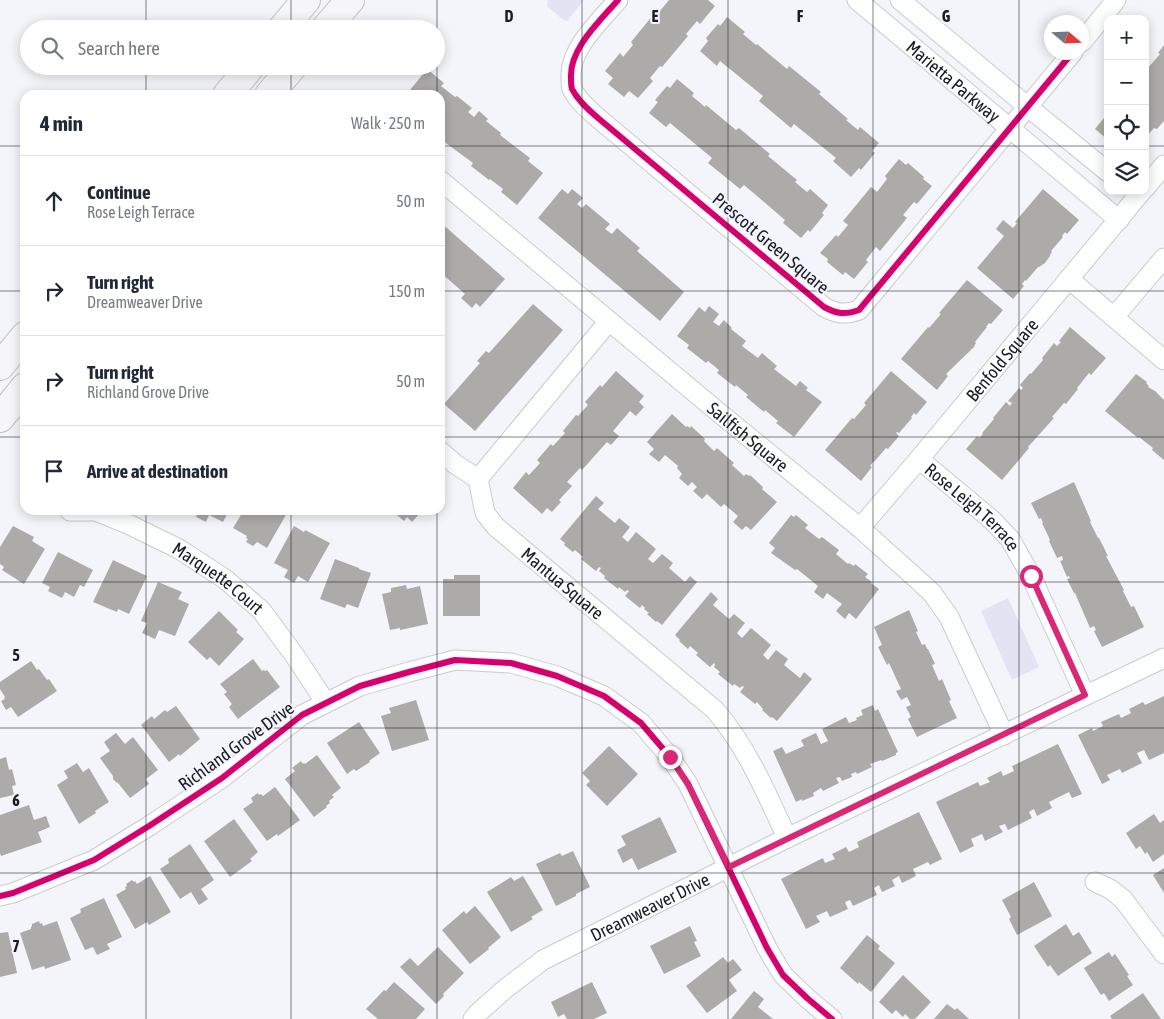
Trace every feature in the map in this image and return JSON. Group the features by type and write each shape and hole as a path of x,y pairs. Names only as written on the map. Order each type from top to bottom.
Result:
{"main road":[{"path":"289,20 306,0"},
{"path":"333,20 350,0"},
{"path":"230,90 243,75"},
{"path":"273,90 286,75"},
{"path":"0,366 20,342"},
{"path":"0,418 20,393"}],"street":[{"name":"Prescott Green Square","path":"618,0 583,41 575,57 571,71 572,88 579,100 824,307 839,314 849,314 859,310 1066,60"},
{"name":"Marietta Parkway","path":"857,0 1118,220"},
{"name":"Marietta Parkway","path":"900,0 1104,169"},
{"path":"1089,33 1116,0"},
{"name":"Benfold Square","path":"1149,181 1164,165"},
{"name":"Sailfish Square","path":"445,184 860,528 932,593 949,617 1004,735"},
{"name":"Benfold Square","path":"860,528 1069,279 1137,195"},
{"path":"1114,317 1164,258"},
{"path":"1069,279 1164,360"},
{"path":"445,455 478,479 609,321"},
{"name":"Rose Leigh Terrace","path":"919,459 992,520 1010,539 1031,576 1085,695"},
{"name":"Mantua Square","path":"478,479 485,513 496,527 715,710 738,739 787,838"},
{"name":"Marquette Court","path":"107,515 179,549 225,579 261,610 295,656 326,703"},
{"name":"Dreamweaver Drive","path":"480,1017 505,989 543,960 787,838 1164,658"},
{"name":"Richland Grove Drive","path":"0,896 13,893 94,860 222,778 302,715 360,686 455,660 511,663 557,676 604,696 641,723 670,757 688,784 767,948 783,975 832,1019"},
{"path":"1095,882 1110,889 1122,899 1164,954"}],"shaded area":[{"path":"548,0 584,0 567,21 547,6"},
{"path":"1008,598 1039,667 1012,680 981,611"}],"building":[{"path":"669,0 708,0 715,6 700,24 697,21 686,34 688,36 662,67 660,66 650,78 653,81 638,98 629,91 624,97 608,84 613,78 605,71 620,53 623,57 633,45 631,42 658,9 660,11"},
{"path":"727,17 745,32 743,34 756,45 787,69 789,66 821,92 819,94 858,130 860,127 879,143 872,151 875,153 861,170 859,168 851,177 833,161 836,158 794,124 791,128 759,101 763,96 720,61 717,66 700,51 708,41 706,38"},
{"path":"1164,45 1164,121 1157,129 1154,128 1149,134 1149,67 1160,54 1158,53"},
{"path":"422,75 434,75 444,83 441,86 472,108 468,112 474,117 479,111 488,119 486,121 501,133 500,135 530,158 528,161 543,173 517,205 501,192 503,189 471,166 473,163 445,142 445,90 410,90"},
{"path":"677,79 694,93 692,96 705,107 706,105 736,130 739,128 797,180 795,182 807,192 810,189 828,205 822,213 824,215 810,232 808,230 801,238 783,223 785,220 744,185 740,189 708,163 712,158 670,123 666,127 649,113 658,102 655,100 667,86 670,88"},
{"path":"1104,118 1104,137 1095,129"},
{"path":"899,159 906,165 908,163 932,186 917,204 914,202 903,215 907,218 880,251 876,247 866,260 868,262 854,279 845,272 843,275 827,262 828,259 820,253 848,225 843,221 871,187 877,192 887,179 885,176"},
{"path":"562,189 568,194 572,189 583,198 577,204 582,208 586,204 610,224 605,229 612,234 617,228 640,248 637,251 684,292 660,321 538,218"},
{"path":"1043,189 1079,220 1067,234 1065,232 1045,263 1025,280 1022,284 1024,286 1013,299 977,268 1004,236 996,229 1003,220 1013,228 1017,223 1015,222"},
{"path":"445,226 505,279 480,307 476,303 472,308 461,298 465,294 445,276"},
{"path":"967,280 1003,310 991,324 989,323 975,342 975,346 946,374 948,376 937,390 901,359 941,314 939,313"},
{"path":"533,304 563,330 475,431 445,403 480,363 477,361 486,351 489,353"},
{"path":"709,306 719,314 713,322 719,326 724,320 731,329 746,341 742,346 758,358 762,353 777,366 774,369 796,386 800,381 808,388 806,390 822,402 794,437 776,423 778,421 765,410 764,412 746,397 748,395 736,385 735,387 717,373 719,370 708,361 706,363 687,348 689,345 677,336 699,307 705,312"},
{"path":"1070,327 1106,358 1091,375 1089,373 1066,404 1064,403 1052,417 1054,418 1002,480 966,449 977,436 979,438 983,434 1006,402 1010,406 1012,403 1008,401 1019,388 1021,390 1023,388 1020,385 1043,360 1042,358 1054,343 1057,346 1061,342 1059,341"},
{"path":"616,371 644,396 639,402 644,407 636,416 630,411 613,431 619,436 611,445 607,442 582,470 580,468 567,482 572,486 559,500 561,502 552,512 547,508 542,514 513,488 526,472 529,475 540,463 537,460 551,444 553,446 565,433 563,431 576,415 578,416 588,405 585,402"},
{"path":"891,371 927,402 916,415 914,413 899,433 896,433 899,436 873,462 870,466 872,467 861,481 825,450 852,418 854,419 866,405 864,403"},
{"path":"1136,374 1147,382 1148,387 1164,400 1164,460 1152,450 1153,448 1105,411"},
{"path":"672,414 686,427 690,428 691,426 705,439 704,441 714,451 717,448 734,463 732,465 744,476 746,474 750,475 777,502 751,530 746,526 742,530 733,522 738,516 724,504 721,507 707,494 702,499 693,491 697,487 692,482 688,486 679,478 682,474 677,468 678,466 665,455 659,462 649,454 654,449 647,442"},
{"path":"1074,482 1090,522 1108,556 1106,556 1131,607 1134,606 1144,627 1102,647 1094,631 1096,630 1094,626 1090,628 1067,579 1070,578 1069,576 1067,577 1060,561 1063,560 1062,556 1057,558 1041,518 1039,519 1031,503"},
{"path":"596,496 604,503 598,509 615,523 619,518 630,527 622,537 628,542 636,532 656,549 648,559 653,563 662,554 673,563 669,568 685,582 690,576 697,582 662,625 647,614 649,613 642,605 640,608 625,596 629,591 625,592 619,587 618,589 604,578 605,576 599,571 601,568 599,567 596,571 581,559 583,557 575,550 573,552 564,545 565,543 560,539"},
{"path":"197,515 209,515 206,522 196,517"},
{"path":"209,515 226,515 223,522"},
{"path":"241,515 286,515 267,548 257,542 253,546 246,542 247,536 233,528"},
{"path":"397,515 418,515 412,522 407,517 404,521"},
{"path":"791,515 794,517 796,515 808,525 805,528 819,539 822,537 839,550 836,554 848,564 854,566 855,564 868,574 865,577 879,589 856,619 849,613 845,619 836,611 842,604 827,593 823,599 814,592 818,586 797,569 795,570 771,553 775,548 769,543"},
{"path":"13,526 34,537 32,541 45,549 24,584 2,570 4,567 0,564 0,547"},
{"path":"294,526 330,543 308,582 298,576 294,583 284,577 288,570 274,563"},
{"path":"58,552 93,570 84,587 80,585 74,597 65,592 62,598 48,591 50,587 42,583"},
{"path":"335,559 371,573 358,608 347,604 345,608 320,599"},
{"path":"113,560 147,576 129,614 118,609 117,612 93,602"},
{"path":"454,575 480,575 480,616 443,616 443,579 454,579"},
{"path":"158,582 182,592 178,599 189,604 175,636 159,630 155,639 142,633 147,623 141,621"},
{"path":"406,585 407,589 420,586 428,624 400,630 400,628 390,630 382,594 391,592 391,588"},
{"path":"711,592 718,599 713,605 729,619 734,614 745,623 737,633 742,638 751,628 771,645 763,655 768,660 776,650 788,659 784,665 800,678 804,672 812,679 777,721 762,710 757,702 755,704 740,692 744,687 740,688 734,684 733,686 718,674 720,672 714,667 714,663 710,667 696,655 698,653 690,646 688,649 675,635"},
{"path":"909,610 918,631 916,632 922,645 925,644 928,649 935,664 932,665 939,681 942,679 957,718 917,737 908,719 911,717 906,707 911,705 907,697 901,700 896,691 901,689 889,663 887,665 878,647 882,645 874,627"},
{"path":"219,611 238,630 236,632 244,639 219,666 210,657 207,660 188,642"},
{"path":"253,659 262,671 267,670 280,687 238,719 229,707 232,704 224,694 227,692 220,684"},
{"path":"31,661 47,680 49,679 57,691 18,717 11,707 6,710 1,701 5,697 0,689 0,682"},
{"path":"1164,696 1164,753 1149,760 1144,750 1137,753 1142,763 1122,773 1120,769 1107,775 1110,780 1102,784 1078,735 1092,728 1093,731 1103,726 1101,722 1119,714 1121,718 1131,713 1129,709 1143,702 1145,705"},
{"path":"416,700 429,740 392,751 381,716 391,713 389,708"},
{"path":"873,705 875,711 878,709 898,752 896,755 870,764 872,767 857,774 856,772 851,774 852,777 842,781 840,777 836,778 839,783 823,791 821,788 813,793 814,796 796,802 773,751 782,747 786,754 804,746 801,740 816,733 821,744 828,741 822,729 846,717 849,723 857,720 856,718 863,715 861,710"},
{"path":"176,706 200,739 180,756 179,754 169,762 141,725 152,716 154,719 165,710 167,712"},
{"path":"359,722 380,753 356,771 354,769 347,774 327,743"},
{"path":"116,733 125,744 133,737 158,770 146,779 149,784 130,798 113,779 113,776 100,758 110,751 104,742"},
{"path":"1058,744 1082,794 1072,798 1069,792 1049,802 1052,808 1037,816 1034,809 1029,812 1032,818 1008,830 1005,824 999,826 1003,832 985,841 982,834 971,839 974,846 960,853 936,802 978,782 980,786 990,782 987,778 1001,771 1003,776 1014,771 1012,766"},
{"path":"609,746 638,774 607,806 586,785 590,781 582,773"},
{"path":"317,755 341,788 332,795 334,797 329,801 330,803 327,807 314,817 285,779 295,771 292,768 301,761 305,764"},
{"path":"6,757 9,770 12,769 16,785 12,786 14,795 0,798 0,759"},
{"path":"77,763 83,772 89,768 109,802 79,824 57,785 68,778 64,771"},
{"path":"275,787 300,820 278,836 277,834 267,841 243,809 253,802 251,798 258,793 263,796"},
{"path":"29,805 34,820 46,816 50,827 38,832 42,842 1,856 0,815"},
{"path":"919,812 942,859 930,865 928,862 913,869 916,876 902,883 899,876 892,880 895,886 882,892 879,885 874,888 877,895 853,906 850,900 845,902 848,909 830,917 827,911 816,916 820,922 806,929 781,879 823,858 825,863 835,859 832,854 846,847 849,852 859,847 857,842"},
{"path":"1154,814 1160,823 1164,820 1164,854 1153,862 1147,852 1145,854 1140,846 1136,849 1126,833"},
{"path":"660,817 677,852 638,870 632,858 623,863 617,850 626,845 621,836"},
{"path":"234,819 258,852 250,859 252,861 230,877 204,841"},
{"path":"190,844 214,880 201,889 208,899 199,905 191,892 180,899 160,869 169,863 168,859"},
{"path":"573,851 590,887 556,906 536,864 560,853 562,856"},
{"path":"1164,868 1164,893 1153,875"},
{"path":"150,876 171,912 149,925 147,922 135,929 116,895 126,889 126,884 132,880 137,884"},
{"path":"523,876 543,910 531,917 533,919 511,932 487,892 511,877 514,881"},
{"path":"1034,882 1052,916 1017,935 1009,919 1011,917 1002,900"},
{"path":"104,898 122,937 107,944 110,949 97,955 93,947 85,950 70,918 80,913 80,909"},
{"path":"475,906 501,937 470,964 442,930 464,911 466,914"},
{"path":"39,921 43,926 57,921 71,960 45,969 44,966 32,970 20,933 31,929 32,924"},
{"path":"1066,924 1073,936 1079,932 1092,953 1058,976 1050,965 1048,967 1034,946"},
{"path":"690,926 697,941 694,942 701,956 664,974 650,946"},
{"path":"8,932 17,973 0,977 0,933"},
{"path":"867,935 880,946 878,949 895,963 871,992 859,982 858,984 840,968"},
{"path":"438,947 464,973 443,994 444,996 436,1004 400,967 410,958 418,966"},
{"path":"1109,952 1112,957 1115,954 1129,975 1127,976 1133,985 1109,1001 1104,993 1101,995 1084,968"},
{"path":"723,957 728,963 733,959 742,970 729,980 737,991 707,1013 686,986"},
{"path":"903,975 931,1002 915,1019 910,1019 905,1014 903,1017 896,1010 892,1014 879,1002"},
{"path":"394,982 425,1009 416,1019 378,1019 366,1009"},
{"path":"592,982 607,1013 594,1019 567,1019 564,1014 558,1017 551,1002"},
{"path":"754,991 764,999 758,1007 773,1019 731,1019"},
{"path":"1143,993 1161,1019 1112,1019 1110,1016"},
{"path":"947,1004 955,1010 957,1008 969,1019 934,1019"}],"cycle path":[{"path":"618,0 587,36 575,57 572,67 571,84 577,97 598,118 824,307 841,313 859,310 1066,60"},
{"path":"0,896 13,893 94,860 222,778 302,715 360,686 455,660 511,663 557,676 604,696 641,723 670,757 688,784 767,948 783,975 832,1019"}],"route":[{"path":"670,757 688,784 729,867 1085,695 1031,576"}]}
